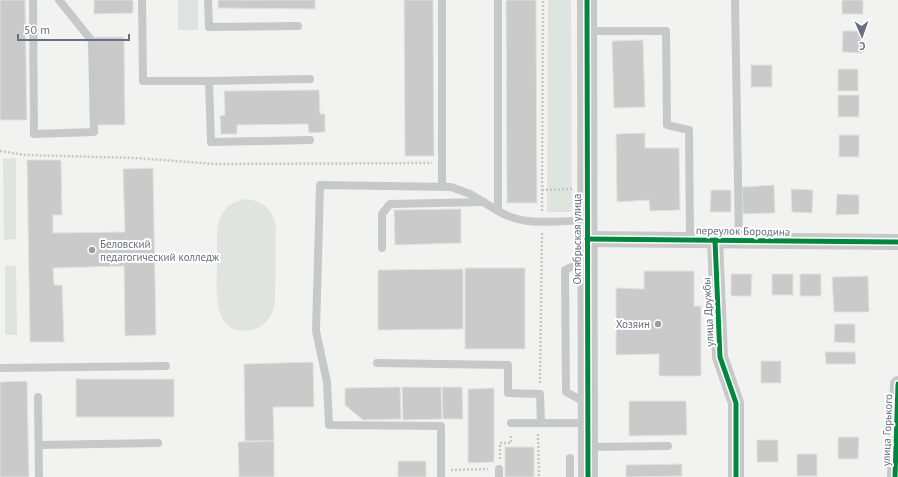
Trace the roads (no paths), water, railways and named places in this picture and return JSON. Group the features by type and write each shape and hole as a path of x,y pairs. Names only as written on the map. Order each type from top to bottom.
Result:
{"street":[{"name":"Октябрьская улица","path":"579,474 588,447 587,0"},
{"name":"переулок Бородина","path":"587,229 690,240 898,242"},
{"name":"улица Дружбы","path":"715,240 720,357 736,403 736,477"},
{"name":"улица Горького","path":"895,477 898,384"}],"lane":[{"path":"33,0 34,134 94,132 92,41 59,0"},
{"path":"142,0 143,81 310,80"},
{"path":"208,0 209,27 298,26"},
{"path":"442,0 442,186"},
{"path":"498,0 498,211"},
{"path":"735,0 738,240"},
{"path":"587,31 666,31 667,125 689,130 690,240"},
{"path":"209,80 211,142 310,140"},
{"path":"441,474 441,426 329,425 327,382 316,331 320,185 442,186 463,190 498,211 515,219 542,221 587,229"},
{"path":"382,248 382,214 390,204 484,202"},
{"path":"377,363 508,364 508,393 540,394 541,423"},
{"path":"0,368 166,366"},
{"path":"38,397 39,477"},
{"path":"511,424 541,423 588,413"},
{"path":"39,445 158,443"},
{"path":"588,447 668,446"},
{"path":"570,458 579,474"}],"place":[{"name":"Беловский педагогический колледж","path":"92,250"},
{"name":"Хозяин","path":"658,324"}]}
